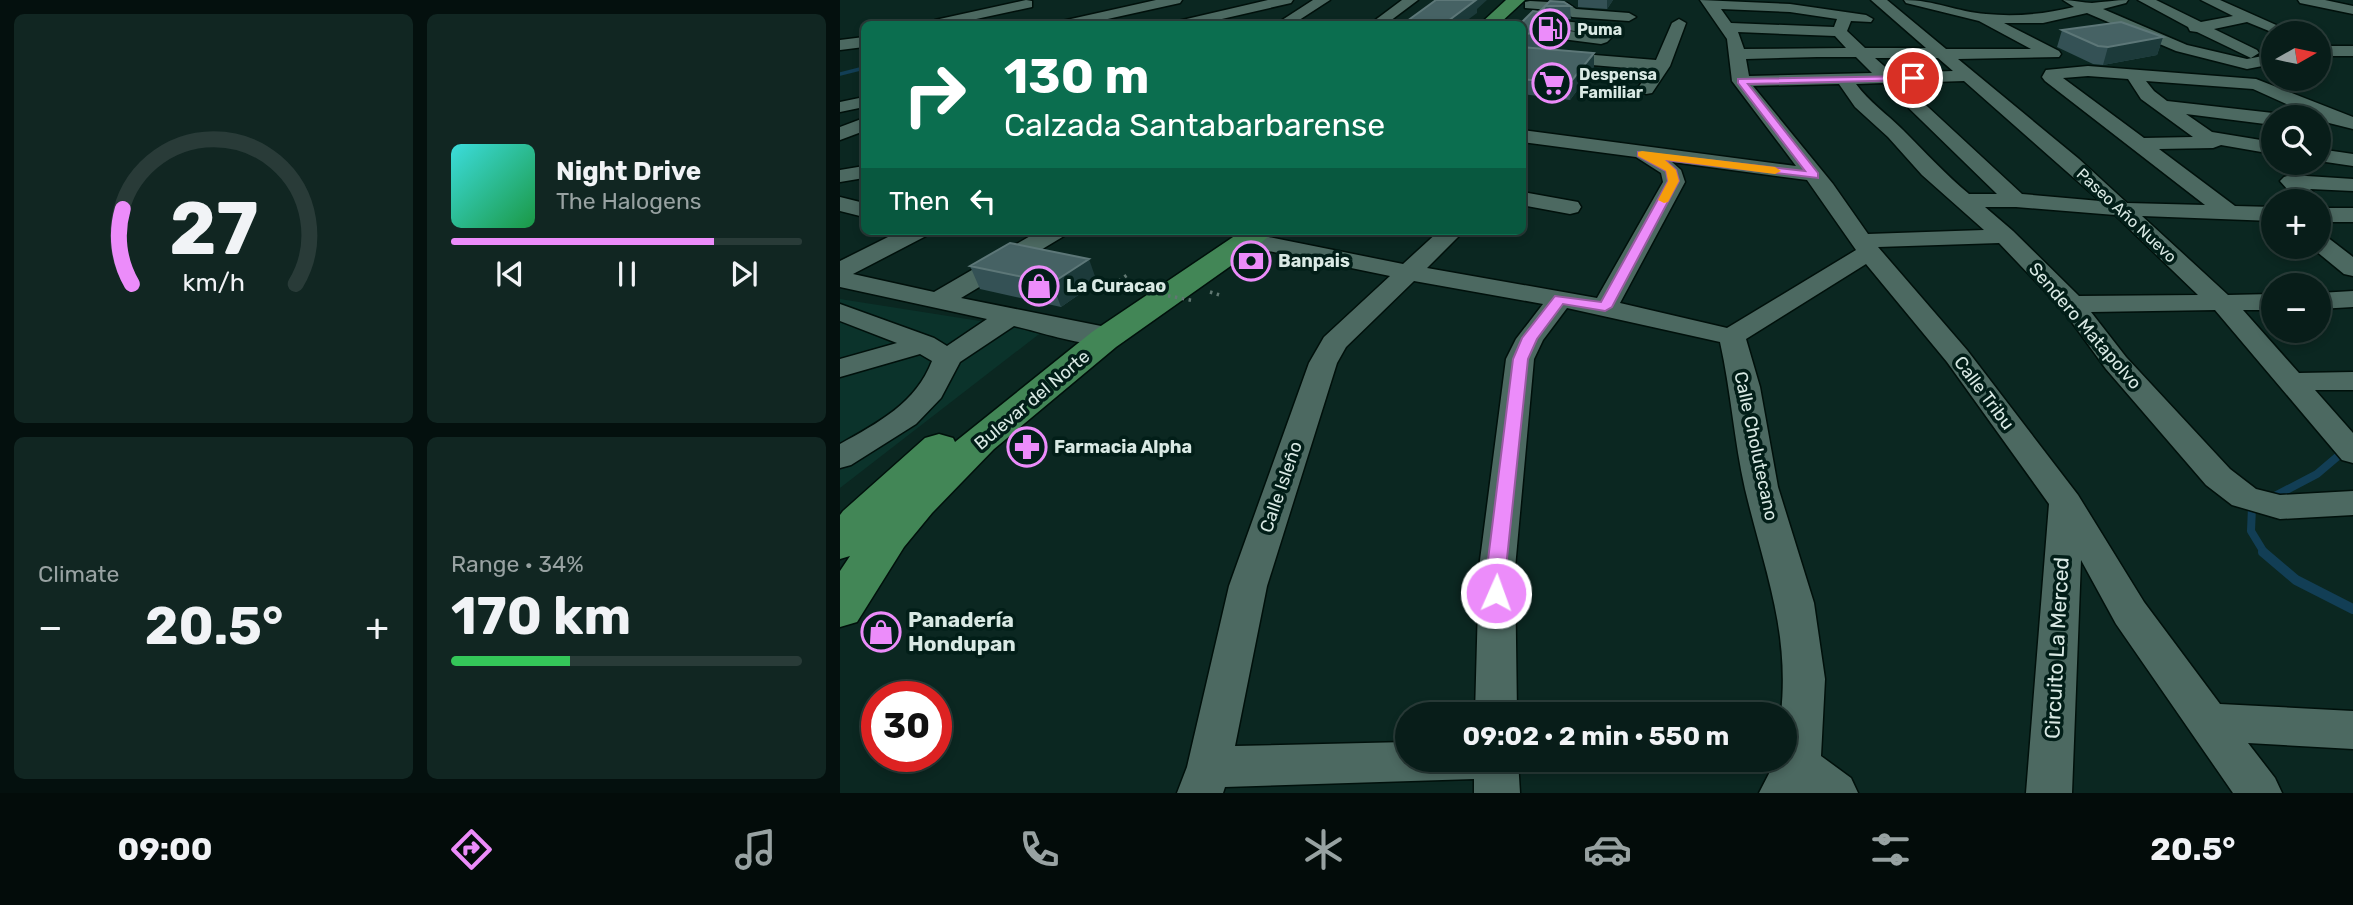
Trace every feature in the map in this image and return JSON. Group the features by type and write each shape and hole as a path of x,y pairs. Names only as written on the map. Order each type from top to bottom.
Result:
{"main road":[{"name":"Bulevar del Norte","path":"846,533 972,416 1246,235"},
{"name":"Bulevar del Norte","path":"840,609 856,580 930,488 1082,356 1098,334"}],"street":[{"path":"991,0 1027,4"},
{"path":"948,21 1046,0"},
{"path":"1080,21 1175,0"},
{"path":"1196,21 1286,0"},
{"path":"1288,21 1323,0"},
{"path":"1381,21 1411,0"},
{"name":"Paseo Año Nuevo","path":"1878,0 2072,163 2223,304 2345,444"},
{"path":"1911,0 2034,19 2090,10 2121,0"},
{"path":"2070,0 2182,48 2261,61"},
{"path":"2145,0 2261,59"},
{"path":"2208,0 2261,22"},
{"path":"2305,0 2349,9"},
{"path":"1535,20 1567,7 1572,12 1625,14"},
{"path":"1714,10 1790,8 1906,24"},
{"path":"2315,21 2349,9"},
{"path":"1714,10 1839,32 2016,200"},
{"name":"Calle Tribu","path":"1714,10 1735,39 1740,68 1814,175 1864,246 1957,356 2066,502 2130,613 2259,793"},
{"path":"1985,11 2053,54 2088,71"},
{"path":"1839,32 1846,16"},
{"path":"2150,36 2249,17"},
{"path":"1646,89 1662,66 1679,23"},
{"path":"840,45 861,42"},
{"path":"2331,50 2352,43"},
{"path":"1740,68 1859,53 2053,54"},
{"path":"1526,54 1662,66"},
{"path":"2161,75 2164,56"},
{"path":"2331,59 2353,68"},
{"path":"1740,68 1845,80 1967,76"},
{"path":"2256,84 2261,70"},
{"path":"2227,211 2051,77 2052,74 2088,71 2133,73 2256,84 2336,119 2353,123"},
{"path":"2133,73 2147,95 2213,142 2140,144"},
{"name":"Sendero Matapolvo","path":"1845,80 1861,103 1962,201 2005,236 2072,304 2116,363 2218,477 2244,497 2280,507 2353,503"},
{"path":"840,107 861,103"},
{"path":"2163,106 2261,118"},
{"path":"840,134 861,125"},
{"path":"2206,137 2261,146"},
{"path":"1526,145 1545,139 1814,175"},
{"path":"1605,307 1674,181 1671,170 1642,154"},
{"path":"2331,157 2353,160"},
{"path":"840,176 861,172"},
{"path":"2298,189 2291,181 2353,185"},
{"path":"1526,199 1570,207"},
{"path":"1962,201 2016,200 2120,209 2261,213"},
{"path":"840,204 861,209"},
{"path":"2331,212 2353,215"},
{"path":"840,271 910,235"},
{"path":"939,299 1049,235"},
{"path":"1251,235 1410,273 1605,307 1732,337 1864,246 2005,236"},
{"name":"Calle Isleño","path":"1204,780 1248,586 1323,363 1334,343 1448,235"},
{"path":"2331,252 2353,269"},
{"path":"840,279 1098,334"},
{"path":"1496,702 1496,568 1521,359 1530,338 1560,299"},
{"path":"2331,300 2353,299"},
{"path":"2072,304 2261,302"},
{"path":"843,315 935,351"},
{"path":"840,369 935,351 1012,315"},
{"name":"Calle Cholutecano","path":"1732,337 1745,387 1761,487 1796,603 1805,679 1790,779"},
{"path":"840,458 888,429 926,400 942,377 935,351"},
{"path":"2290,382 2353,381"},
{"name":"Circuito La Merced","path":"2049,793 2066,502"},
{"path":"2208,722 2353,730"},
{"path":"1204,780 1395,766"},
{"path":"1496,772 1497,793"},
{"path":"1790,779 1835,793"}],"path":[{"path":"1130,272 1113,285 1195,301"}],"shaded area":[{"path":"840,299 1043,331 840,488"}],"building":[{"path":"1436,0 1476,0 1448,21 1407,21"},
{"path":"1550,1 1564,2 1570,6 1545,6"},
{"path":"1545,6 1543,12 1534,17 1538,25 1557,27 1550,35 1526,33 1526,21 1523,21 1533,11 1539,12"},
{"path":"2121,22 2163,37 2108,47 2098,46 2062,30"},
{"path":"1526,47 1594,53 1569,84 1526,79"},
{"path":"1010,243 1089,259 1052,283 970,266"}],"waterway":[{"path":"840,74 861,69"},
{"path":"2271,498 2317,474 2344,451 2353,447"},
{"path":"2257,504 2252,507 2251,531 2265,553"},
{"path":"2265,553 2296,580 2353,609"}],"slow traffic":[{"path":"1664,200 1674,181 1671,170 1642,154 1775,171"}],"place":[{"name":"Puma","path":"1550,29"},
{"name":"Despensa Familiar","path":"1552,83"},
{"name":"Banpais","path":"1251,261"},
{"name":"La Curacao","path":"1039,286"},
{"name":"Farmacia Alpha","path":"1027,447"},
{"name":"Panadería Hondupan","path":"881,632"}],"route":[{"path":"1496,593 1496,568 1521,359 1530,338 1560,299 1605,307 1674,181 1671,170 1642,154 1814,175 1741,81 1913,78"}]}
